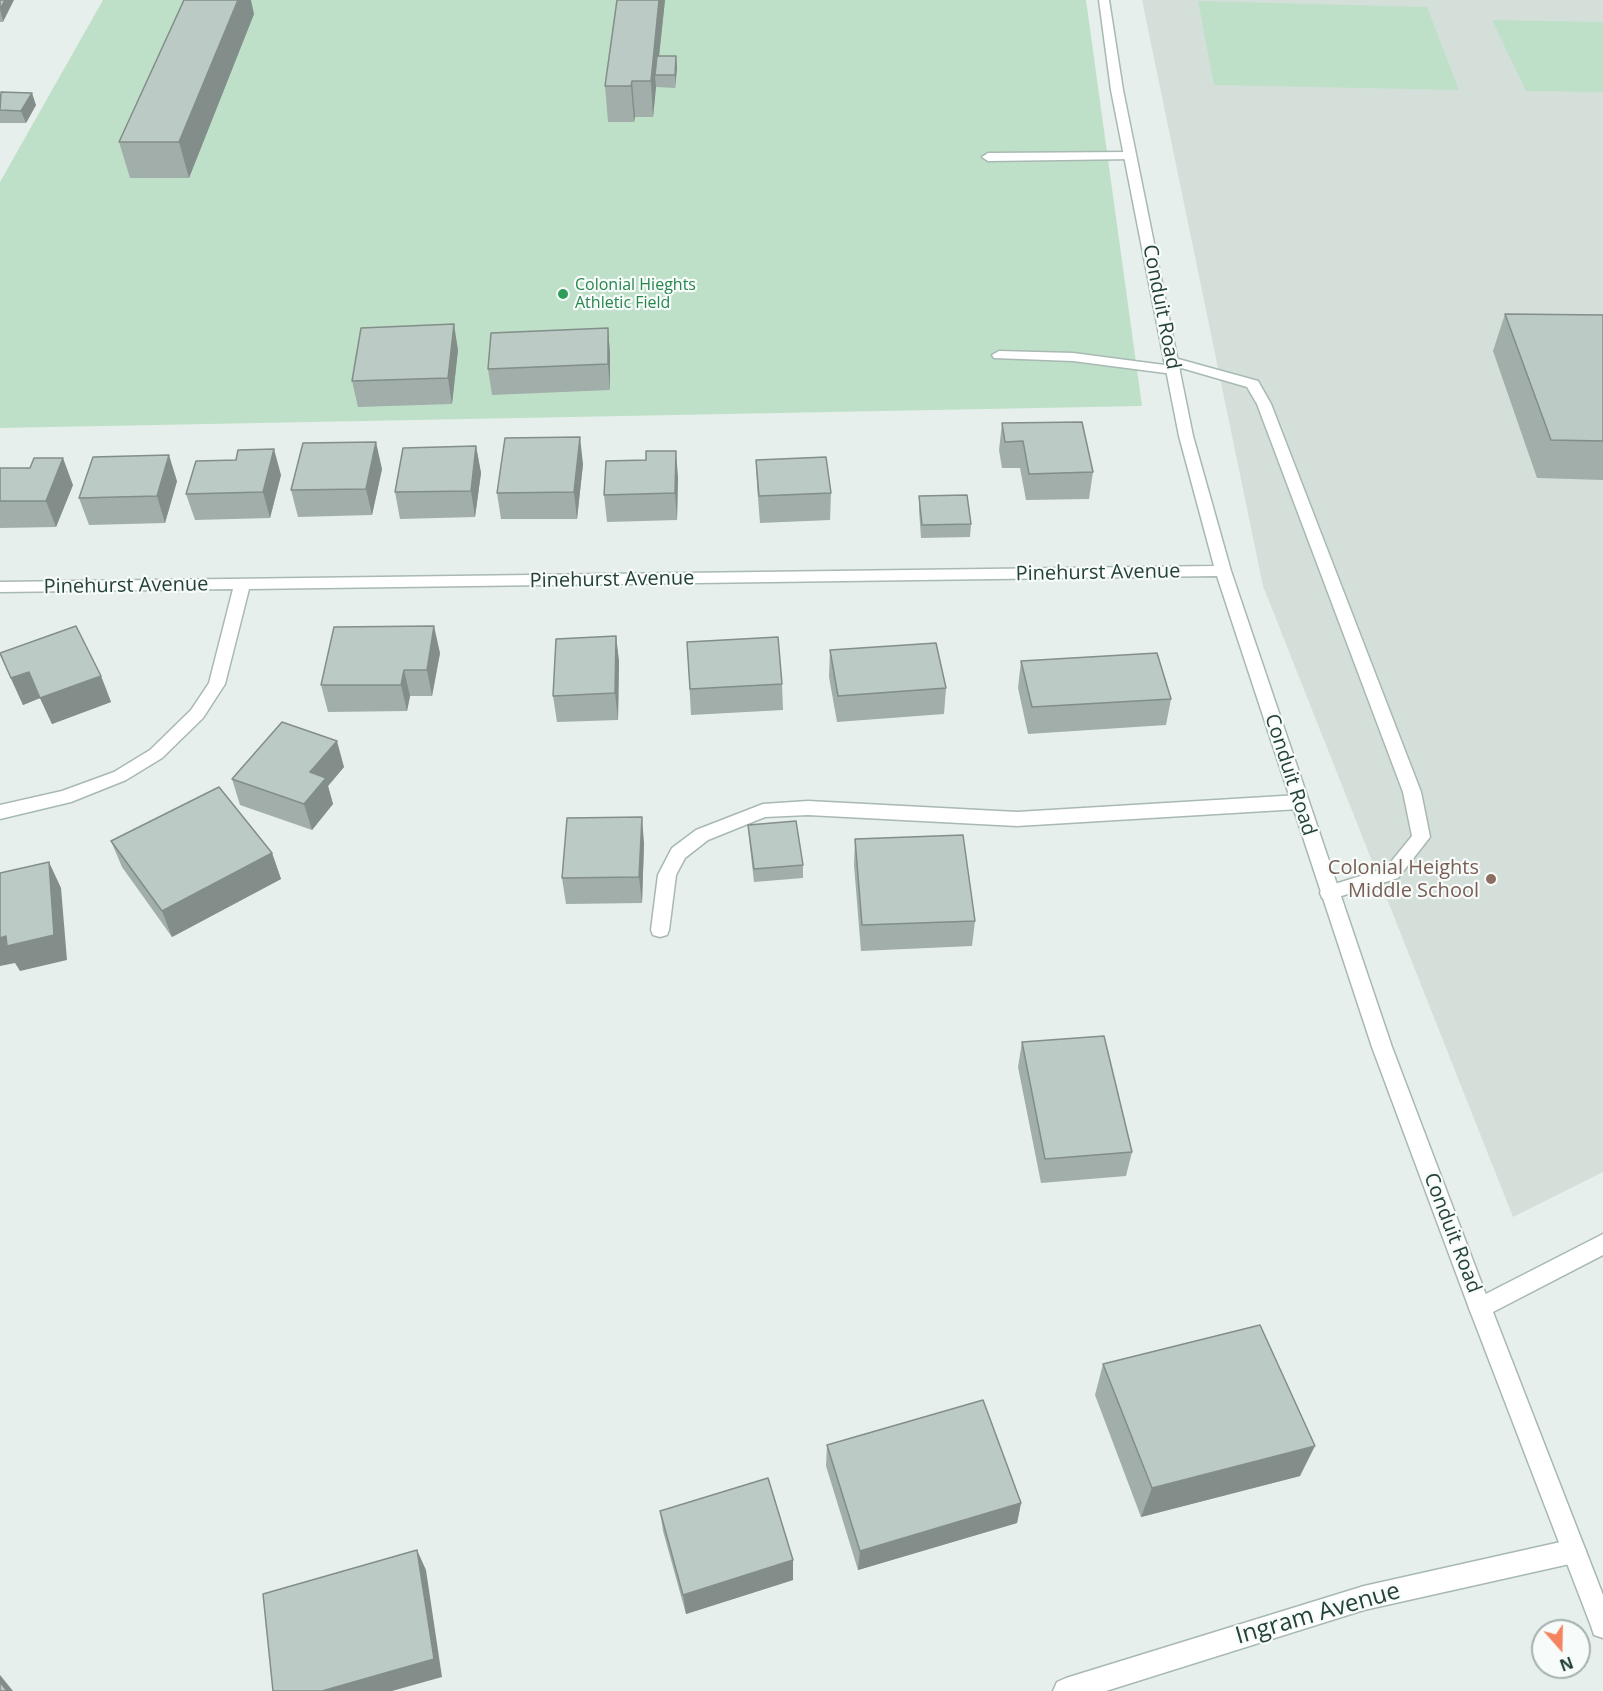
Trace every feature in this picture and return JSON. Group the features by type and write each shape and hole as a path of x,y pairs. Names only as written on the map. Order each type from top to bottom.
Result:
{"street":[{"name":"Conduit Road","path":"1104,0 1117,90 1186,436 1223,571 1382,1047 1603,1626"},
{"path":"988,157 1130,156"},
{"path":"999,355 1073,357 1172,365 1253,384 1264,404 1412,792 1421,837 1392,873 1329,893"},
{"name":"Pinehurst Avenue","path":"0,587 1223,571"},
{"path":"0,812 65,796 120,776 156,754 197,714 217,684 242,584"},
{"path":"660,930 667,875 678,853 702,835 764,811 808,808 1017,819 1299,802"},
{"path":"1480,1308 1603,1244"},
{"name":"Ingram Avenue","path":"1066,1691 1364,1598 1574,1551"}],"shaded area":[{"name":"Colonial Heights Middle School","path":"1142,0 1603,0 1603,1172 1513,1217 1263,586"}],"green space":[{"name":"Colonial Hieghts Athletic Field","path":"103,0 1086,0 1142,406 0,428 0,182"},
{"path":"1198,1 1427,7 1459,90 1214,85"},
{"path":"1492,20 1603,22 1603,92 1526,91"}],"building":[{"path":"184,0 238,0 179,142 119,142"},
{"path":"617,0 659,0 651,81 632,81 631,86 605,86"},
{"path":"657,56 676,56 675,75 655,75"},
{"path":"1,92 32,93 21,111 0,110"},
{"path":"1505,314 1603,315 1603,441 1551,440"},
{"path":"454,324 448,378 352,381 361,328"},
{"path":"608,328 608,364 488,369 491,333"},
{"path":"1082,422 1093,472 1029,474 1023,441 1005,442 1002,423"},
{"path":"580,437 574,492 497,493 505,438"},
{"path":"376,442 366,489 291,490 303,443"},
{"path":"476,446 471,491 395,492 403,448"},
{"path":"274,449 263,492 186,494 196,461 236,460 238,450"},
{"path":"646,451 676,451 675,493 604,495 606,461 646,460"},
{"path":"169,455 157,496 79,498 93,457"},
{"path":"826,457 831,493 759,496 756,460"},
{"path":"34,458 63,458 46,501 0,501 0,468 30,468"},
{"path":"967,495 971,524 922,525 919,496"},
{"path":"76,626 101,676 40,698 29,672 11,678 0,653"},
{"path":"434,626 427,670 404,670 401,685 321,685 334,627"},
{"path":"616,636 615,693 553,696 556,639"},
{"path":"778,637 782,684 690,689 687,642"},
{"path":"936,643 946,688 838,696 830,650"},
{"path":"1157,653 1171,699 1032,707 1021,661"},
{"path":"282,722 337,741 310,772 326,778 304,804 232,779"},
{"path":"219,787 272,853 162,911 111,841"},
{"path":"642,817 639,877 562,878 567,818"},
{"path":"796,821 803,865 754,869 748,825"},
{"path":"963,835 975,921 862,925 855,839"},
{"path":"49,862 54,935 7,946 6,936 0,938 0,873"},
{"path":"1104,1036 1132,1152 1045,1159 1022,1042"},
{"path":"1260,1325 1315,1446 1152,1488 1103,1364"},
{"path":"983,1400 1021,1503 860,1551 827,1445"},
{"path":"768,1478 793,1560 683,1595 660,1511"},
{"path":"417,1550 434,1659 322,1691 273,1691 263,1594"},
{"path":"0,1682 7,1691 0,1691"}],"place":[{"name":"Colonial Hieghts Athletic Field","path":"563,294"},
{"name":"Colonial Heights Middle School","path":"1491,879"}]}
